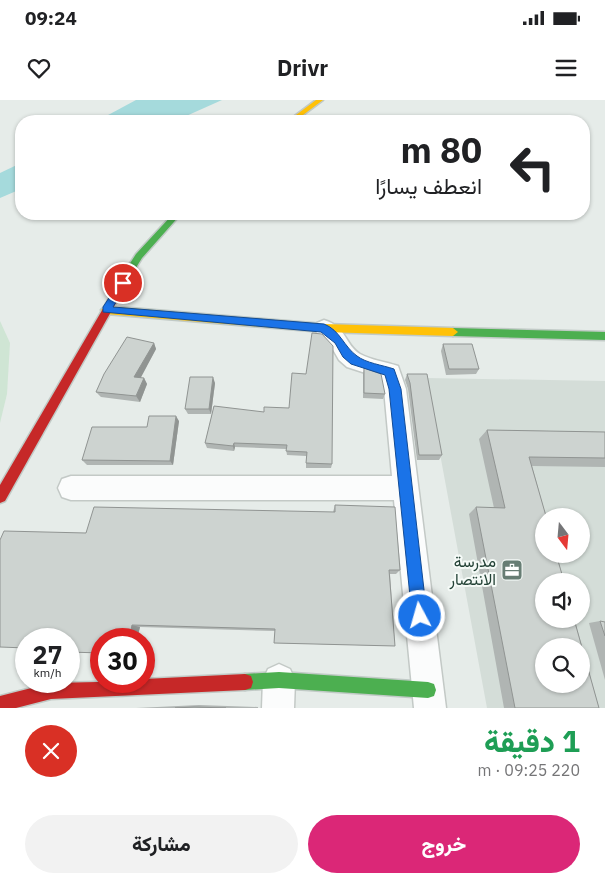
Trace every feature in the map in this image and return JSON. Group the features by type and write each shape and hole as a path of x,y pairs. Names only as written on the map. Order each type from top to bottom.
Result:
{"street":[{"path":"299,115 320,100"},
{"path":"0,497 106,310 139,256 172,220"},
{"path":"106,310 324,328 605,336"},
{"path":"0,704 51,691 278,694 429,699 395,389 390,372 354,361 346,354 338,340 324,328"},
{"path":"71,488 406,488"}],"shaded area":[{"path":"426,378 605,381 605,708 487,708"}],"green space":[{"path":"0,321 10,343 7,394 0,423"}],"water":[{"path":"136,100 222,100 188,115 108,115"},
{"path":"15,166 15,192 0,198 0,173"}],"building":[{"path":"312,333 322,334 333,346 332,464 306,463 307,452 286,451 287,445 234,443 233,446 205,443 214,406 264,412 264,407 289,408 292,373 306,374"},
{"path":"127,337 154,343 134,377 144,378 136,396 96,392 104,374"},
{"path":"443,344 472,344 479,369 449,369"},
{"path":"364,368 381,374 385,394 364,393"},
{"path":"407,374 427,374 442,455 419,455 410,383"},
{"path":"190,377 213,377 209,409 185,409"},
{"path":"149,416 176,416 170,461 82,460 92,427 147,427"},
{"path":"487,430 605,432 605,458 529,457 544,508 535,508 535,563 559,563 562,573 535,573 535,628 577,628 579,638 535,638 535,693 590,693 590,676 599,708 515,708 476,507 505,508"},
{"path":"335,505 395,507 400,570 389,570 395,646 274,643 275,629 132,625 131,628 90,628 90,653 80,652 80,628 15,628 15,648 0,647 0,540 4,531 86,533 94,507 335,512"},
{"path":"600,621 605,622 605,636"},
{"path":"194,707 226,708 175,708"}],"traffic: fast":[{"path":"121,285 139,256 172,220"},
{"path":"453,332 605,336"},
{"path":"245,682 279,680 428,690"}],"traffic: slow":[{"path":"299,115 320,100"},
{"path":"106,310 324,328 453,332"}],"traffic: jam":[{"path":"0,497 121,285"},
{"path":"0,704 51,691 245,682"}],"place":[{"name":"مدرسة الانتصار","path":"512,570"}],"route":[{"path":"123,283 106,310 324,328 338,340 346,354 354,361 390,372 395,389 420,616"}]}
